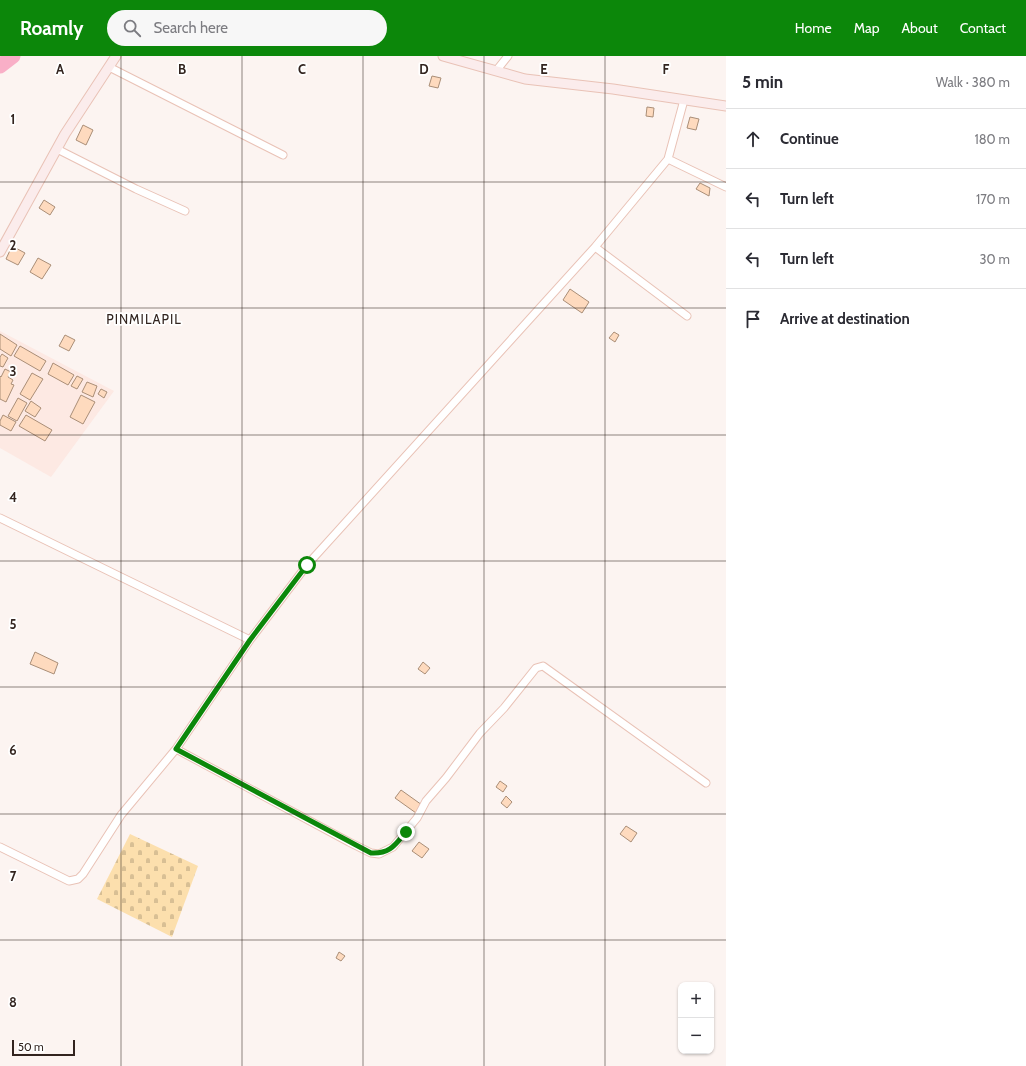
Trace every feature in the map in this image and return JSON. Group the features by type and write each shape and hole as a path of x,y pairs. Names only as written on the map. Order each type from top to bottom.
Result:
{"street":[{"path":"0,252 57,149 116,56"},
{"path":"443,56 525,79 613,89 726,106"},
{"path":"496,71 508,56"},
{"path":"109,67 283,155"},
{"path":"0,847 69,881 78,879 83,874 122,815 176,749 250,640 307,565 595,247 668,159 684,100"},
{"path":"57,149 136,189 185,211"},
{"path":"668,159 726,187"},
{"path":"595,247 687,316"},
{"path":"0,518 250,640"},
{"path":"176,749 349,842 371,853 379,854 393,847 417,818 426,801 446,778 480,733 504,708 536,668 543,666 706,783"}],"shaded area":[{"path":"0,331 114,391 51,477 0,448"}],"green space":[{"path":"130,834 198,866 172,937 97,899"}],"building":[{"path":"432,76 441,78 438,88 429,86"},
{"path":"647,107 654,108 653,117 646,116"},
{"path":"690,117 699,119 696,130 687,128"},
{"path":"83,125 93,130 86,145 76,140"},
{"path":"700,183 710,188 709,196 696,189"},
{"path":"44,200 55,207 50,215 39,208"},
{"path":"12,246 25,253 18,265 6,259"},
{"path":"38,258 51,265 42,279 30,272"},
{"path":"570,289 589,302 582,313 563,300"},
{"path":"614,332 619,335 615,342 609,338"},
{"path":"0,334 17,345 11,356 0,349"},
{"path":"65,335 75,340 69,351 59,346"},
{"path":"20,346 46,361 40,371 14,356"},
{"path":"2,354 8,358 3,367 0,366 0,357"},
{"path":"53,363 74,375 68,385 48,374"},
{"path":"5,369 11,372 8,377 13,380 11,384 14,385 6,402 0,399 0,376 1,377"},
{"path":"32,373 43,379 30,400 20,394"},
{"path":"77,376 83,379 77,389 71,386"},
{"path":"87,382 97,386 93,397 82,392"},
{"path":"101,389 107,392 104,398 98,394"},
{"path":"81,395 95,402 83,424 70,417"},
{"path":"18,398 27,403 17,421 8,416"},
{"path":"31,401 41,408 35,417 25,411"},
{"path":"3,415 16,422 11,431 0,425"},
{"path":"26,415 52,430 45,441 19,426"},
{"path":"35,652 58,663 54,674 30,664"},
{"path":"423,662 430,668 425,674 418,669"},
{"path":"500,781 507,786 503,792 496,787"},
{"path":"401,790 422,805 416,813 395,798"},
{"path":"506,796 512,802 507,808 501,803"},
{"path":"626,826 637,833 631,842 620,834"},
{"path":"419,842 429,849 422,858 412,851"},
{"path":"339,952 345,956 341,961 336,958"}],"waterway":[{"path":"0,66 13,56"}],"district":[{"name":"PINMILAPIL","path":"144,319"}],"route":[{"path":"307,565 250,640 176,749 371,853 379,854 385,852 393,847 406,832"}]}
